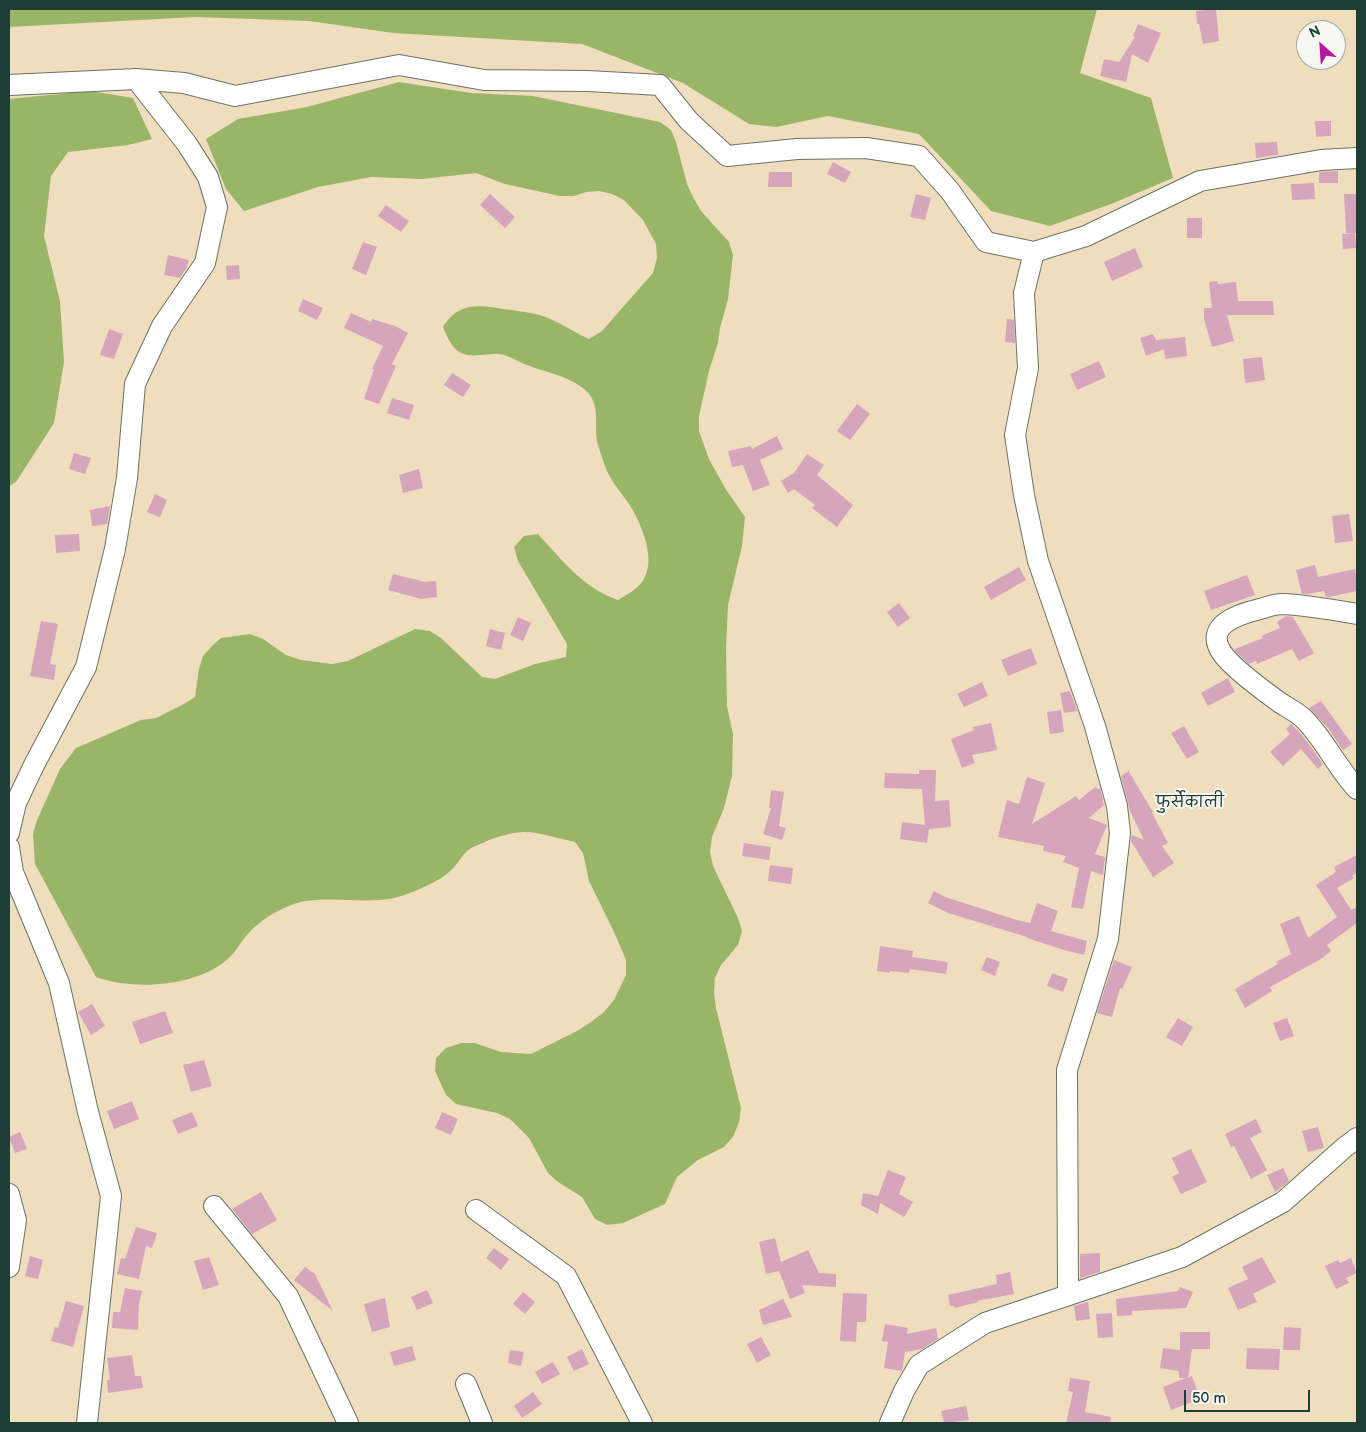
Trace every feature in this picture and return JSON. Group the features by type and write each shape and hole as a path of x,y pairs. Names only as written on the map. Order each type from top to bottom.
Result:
{"street":[{"path":"9,85 136,79 184,83 235,96 399,66 484,80 588,81 660,85 689,121 727,156 797,149 856,148 919,156 950,191 986,242 1034,252 1086,236 1200,181 1320,160 1357,158"},
{"path":"9,833 16,803 34,765 86,668 116,549 127,478 135,384 162,326 205,263 217,207 208,177 187,144 136,79"},
{"path":"1034,252 1024,293 1028,368 1015,435 1024,495 1038,561 1100,742 1117,806 1120,833 1108,939 1067,1070 1068,1294"},
{"path":"1357,614 1324,608 1280,604 1243,613 1225,622 1217,632 1217,643 1222,654 1279,702 1304,718 1357,789"},
{"path":"9,847 13,872 59,983 88,1112 111,1196 87,1423"},
{"path":"890,1423 904,1390 919,1365 985,1323 1182,1257 1283,1202 1345,1146 1357,1138"},
{"path":"9,1194 16,1220 9,1267"},
{"path":"214,1206 288,1296 348,1423"},
{"path":"476,1210 566,1276 642,1423"},
{"path":"466,1384 482,1423"}],"green space":[{"path":"9,9 1097,9 1080,73 1151,98 1173,178 1111,204 1050,226 991,211 919,134 828,116 776,127 749,124 683,83 582,44 393,33 309,21 196,17 9,27"},
{"path":"399,82 471,93 533,96 660,122 671,130 687,184 693,197 701,211 729,242 733,255 728,299 699,416 699,431 709,459 725,488 745,517 742,546 728,605 726,648 727,706 733,734 732,776 724,808 712,837 710,852 713,866 738,918 742,931 738,945 721,965 715,978 714,993 741,1108 739,1122 733,1137 724,1147 698,1160 677,1177 665,1204 623,1223 607,1225 595,1219 582,1197 558,1182 548,1173 529,1138 510,1119 497,1113 456,1104 446,1095 435,1071 436,1058 446,1048 461,1043 475,1043 501,1052 531,1054 591,1022 604,1012 614,1000 626,975 626,960 589,881 583,853 575,842 535,833 508,834 472,848 466,852 454,868 445,876 425,887 398,897 384,900 324,899 296,903 277,911 258,924 230,957 217,967 201,975 184,980 166,984 147,985 129,984 96,977 35,864 33,834 37,820 60,769 76,748 141,720 156,718 195,697 203,656 221,638 250,634 263,639 286,655 301,660 332,664 348,661 415,629 430,631 441,638 482,677 495,679 535,664 566,657 567,644 518,561 514,547 524,536 538,534 584,581 605,595 618,600 637,587 647,573 648,552 646,541 638,519 605,466 597,441 596,411 592,398 580,386 568,379 506,356 499,354 466,355 452,345 443,327 457,312 473,306 482,306 539,315 553,320 589,339 602,331 653,273 657,258 656,244 643,220 624,200 612,194 599,191 586,192 574,196 560,196 505,184 476,173 422,179 371,177 318,187 244,211 226,189 206,139 238,119 307,107"},
{"path":"90,91 133,98 152,139 128,145 68,152 51,176 44,236 60,301 64,362 54,423 16,482 9,486 9,99"}],"building":[{"path":"1216,9 1219,41 1203,44 1199,24 1197,24 1196,11"},
{"path":"1138,24 1161,33 1148,63 1132,54 1126,82 1100,76 1104,59 1119,62 1135,37 1133,36"},
{"path":"1315,121 1331,121 1331,136 1316,137"},
{"path":"1277,142 1278,155 1256,158 1255,143"},
{"path":"833,162 851,172 845,183 827,174"},
{"path":"1338,171 1338,183 1319,183 1319,172"},
{"path":"769,172 792,172 792,187 768,187"},
{"path":"1314,183 1315,199 1292,200 1291,184"},
{"path":"490,194 515,217 505,228 480,205"},
{"path":"916,194 931,198 925,220 910,217"},
{"path":"1344,194 1357,194 1357,233 1346,233"},
{"path":"386,205 409,221 401,232 378,216"},
{"path":"1187,218 1202,218 1202,238 1187,238"},
{"path":"1355,233 1356,248 1343,249 1342,234"},
{"path":"363,242 377,247 366,275 352,269"},
{"path":"1135,248 1143,267 1112,281 1104,262"},
{"path":"168,255 189,260 180,278 164,275"},
{"path":"239,265 240,279 227,280 226,266"},
{"path":"1217,281 1218,284 1236,282 1238,301 1273,301 1274,315 1227,315 1234,341 1212,347 1204,319 1204,308 1212,308 1209,282"},
{"path":"303,299 323,308 317,320 298,311"},
{"path":"351,313 371,322 372,319 395,326 408,333 392,364 396,366 379,404 364,399 374,369 372,369 383,346 344,328"},
{"path":"1007,319 1014,320 1015,343 1005,342"},
{"path":"109,329 123,334 114,359 100,355"},
{"path":"1153,334 1156,340 1185,337 1187,356 1165,359 1164,349 1146,356 1140,338"},
{"path":"1262,357 1265,380 1245,383 1243,359"},
{"path":"1099,361 1106,377 1077,390 1070,374"},
{"path":"452,373 471,385 463,397 444,385"},
{"path":"392,398 414,405 409,420 387,413"},
{"path":"857,404 870,414 850,440 837,431"},
{"path":"777,436 783,449 760,460 770,485 753,491 743,465 732,467 728,451 751,446 752,449"},
{"path":"74,453 91,458 85,474 69,469"},
{"path":"807,454 824,465 817,475 853,505 837,527 812,508 815,505 794,489 788,493 781,481 794,473"},
{"path":"419,469 423,488 403,493 399,475"},
{"path":"155,494 167,500 160,517 147,512"},
{"path":"110,506 107,524 92,526 90,510"},
{"path":"1349,514 1353,541 1335,543 1332,516"},
{"path":"79,534 80,551 56,553 55,535"},
{"path":"1315,565 1318,577 1355,569 1357,591 1329,597 1326,597 1324,591 1302,594 1296,570"},
{"path":"1019,567 1026,580 991,600 984,587"},
{"path":"393,574 425,582 436,581 437,597 421,599 388,590"},
{"path":"1247,575 1255,595 1211,610 1204,591"},
{"path":"899,603 910,618 898,627 887,612"},
{"path":"1286,616 1293,617 1314,653 1299,661 1292,649 1257,664 1256,661 1249,664 1235,651 1235,649 1263,638 1261,636 1280,628 1277,622"},
{"path":"518,617 531,623 523,641 510,635"},
{"path":"41,621 58,624 50,664 56,665 54,680 30,676"},
{"path":"490,629 505,633 501,650 486,646"},
{"path":"1031,648 1037,664 1008,676 1001,660"},
{"path":"1228,678 1235,692 1208,706 1201,693"},
{"path":"982,682 988,696 964,707 957,694"},
{"path":"1070,691 1077,711 1064,713 1060,693"},
{"path":"1321,701 1352,744 1343,750 1328,728 1309,708"},
{"path":"1061,710 1064,732 1050,734 1047,712"},
{"path":"991,723 997,750 972,755 975,763 962,768 951,739 974,730 973,727"},
{"path":"1291,724 1302,735 1323,764 1318,769 1301,749 1283,766 1270,752 1290,734 1286,729"},
{"path":"1184,726 1199,752 1187,759 1171,733"},
{"path":"919,770 936,770 935,801 949,800 951,827 929,829 927,843 900,839 902,822 925,825 922,789 884,788 885,773 919,774"},
{"path":"1130,770 1129,772 1153,812 1168,843 1162,846 1174,863 1153,877 1131,841 1132,835 1144,840 1130,811 1121,776"},
{"path":"1027,777 1045,783 1032,824 1076,796 1079,800 1095,787 1100,788 1104,805 1089,818 1107,825 1095,854 1105,857 1103,875 1091,871 1083,909 1071,907 1079,868 1063,862 1066,856 1043,851 1044,846 998,837 1007,800 1019,804"},
{"path":"771,790 784,792 779,826 786,828 782,840 763,834 771,808 769,808"},
{"path":"744,843 771,847 769,860 742,856"},
{"path":"1357,855 1357,873 1352,875 1354,878 1337,888 1351,910 1357,907 1357,923 1327,945 1331,951 1321,959 1270,987 1272,991 1245,1008 1235,989 1278,964 1276,962 1291,954 1280,924 1299,916 1308,938 1337,917 1316,885 1336,872 1334,867"},
{"path":"770,865 793,868 791,884 768,881"},
{"path":"934,891 945,897 1030,923 1037,903 1058,911 1051,931 1087,941 1084,955 948,913 928,903"},
{"path":"880,946 913,951 912,957 948,962 946,974 910,969 909,973 877,971"},
{"path":"987,957 1000,962 995,976 981,970"},
{"path":"1114,960 1132,967 1122,989 1120,988 1112,1017 1097,1013"},
{"path":"1052,973 1068,979 1063,992 1047,986"},
{"path":"92,1004 105,1026 91,1035 78,1012"},
{"path":"165,1011 173,1033 140,1044 132,1022"},
{"path":"1178,1018 1193,1027 1182,1046 1166,1037"},
{"path":"1287,1018 1294,1036 1280,1041 1273,1023"},
{"path":"204,1060 212,1086 191,1092 183,1065"},
{"path":"132,1101 139,1119 114,1129 107,1111"},
{"path":"192,1112 198,1126 178,1134 172,1120"},
{"path":"442,1112 458,1119 451,1135 435,1128"},
{"path":"1256,1119 1262,1132 1250,1138 1267,1170 1251,1179 1234,1146 1231,1147 1225,1134"},
{"path":"1318,1127 1324,1148 1308,1152 1302,1131"},
{"path":"20,1132 27,1149 15,1153 9,1137"},
{"path":"1191,1149 1207,1182 1181,1194 1172,1177 1179,1173 1172,1158"},
{"path":"1283,1168 1289,1181 1275,1192 1267,1175"},
{"path":"888,1170 906,1177 899,1194 913,1202 904,1217 880,1203 878,1214 861,1205 863,1193 878,1196"},
{"path":"261,1192 277,1220 252,1234 232,1209"},
{"path":"136,1227 157,1233 152,1248 146,1246 139,1279 117,1274 121,1258 125,1259"},
{"path":"775,1238 781,1262 808,1250 819,1273 836,1274 836,1287 802,1285 805,1293 790,1299 779,1271 766,1274 759,1242"},
{"path":"494,1248 509,1259 501,1270 486,1258"},
{"path":"1100,1253 1100,1272 1080,1278 1080,1254"},
{"path":"30,1256 43,1260 38,1279 25,1276"},
{"path":"209,1257 219,1285 203,1290 194,1261"},
{"path":"1262,1257 1276,1282 1253,1294 1257,1302 1238,1310 1228,1288 1248,1279 1242,1267"},
{"path":"1351,1258 1357,1273 1346,1278 1349,1283 1336,1289 1325,1266 1338,1260 1340,1263"},
{"path":"305,1267 315,1274 333,1311 294,1280"},
{"path":"1010,1272 1014,1294 977,1301 955,1308 950,1306 948,1295 997,1284 996,1275"},
{"path":"1180,1287 1193,1292 1186,1308 1132,1311 1132,1315 1117,1316 1116,1299 1178,1291"},
{"path":"125,1288 142,1291 139,1304 138,1330 112,1328 113,1312 120,1312"},
{"path":"427,1290 433,1303 417,1310 411,1297"},
{"path":"523,1292 535,1302 525,1314 513,1304"},
{"path":"843,1293 867,1294 866,1322 857,1322 856,1342 840,1341"},
{"path":"385,1298 390,1327 372,1332 364,1304"},
{"path":"783,1299 792,1317 763,1325 759,1310"},
{"path":"66,1301 84,1306 73,1347 51,1341 55,1327 58,1328"},
{"path":"1088,1302 1090,1319 1076,1321 1074,1306"},
{"path":"1112,1313 1113,1337 1098,1338 1096,1314"},
{"path":"885,1324 908,1328 907,1334 936,1328 938,1339 922,1349 905,1352 902,1371 884,1368 888,1342 882,1341"},
{"path":"1284,1327 1301,1328 1300,1350 1283,1350"},
{"path":"1180,1332 1210,1332 1210,1349 1192,1349 1188,1378 1192,1376 1200,1399 1171,1410 1163,1387 1186,1378 1179,1378 1179,1371 1160,1368 1163,1348 1180,1350"},
{"path":"761,1337 771,1355 757,1363 747,1344"},
{"path":"412,1346 416,1360 394,1366 390,1352"},
{"path":"1247,1348 1280,1349 1279,1370 1246,1369"},
{"path":"582,1349 589,1364 574,1371 567,1357"},
{"path":"510,1350 524,1352 521,1366 508,1363"},
{"path":"132,1355 135,1376 141,1376 143,1388 108,1393 107,1380 110,1380 107,1358"},
{"path":"553,1362 560,1374 542,1384 535,1372"},
{"path":"1070,1378 1090,1381 1085,1412 1111,1417 1110,1423 1066,1423 1073,1392 1068,1391"},
{"path":"533,1392 542,1404 522,1418 514,1406"},
{"path":"966,1406 969,1420 944,1423 941,1411"}],"district":[{"name":"फुर्सेकाली","path":"1190,803"}]}
